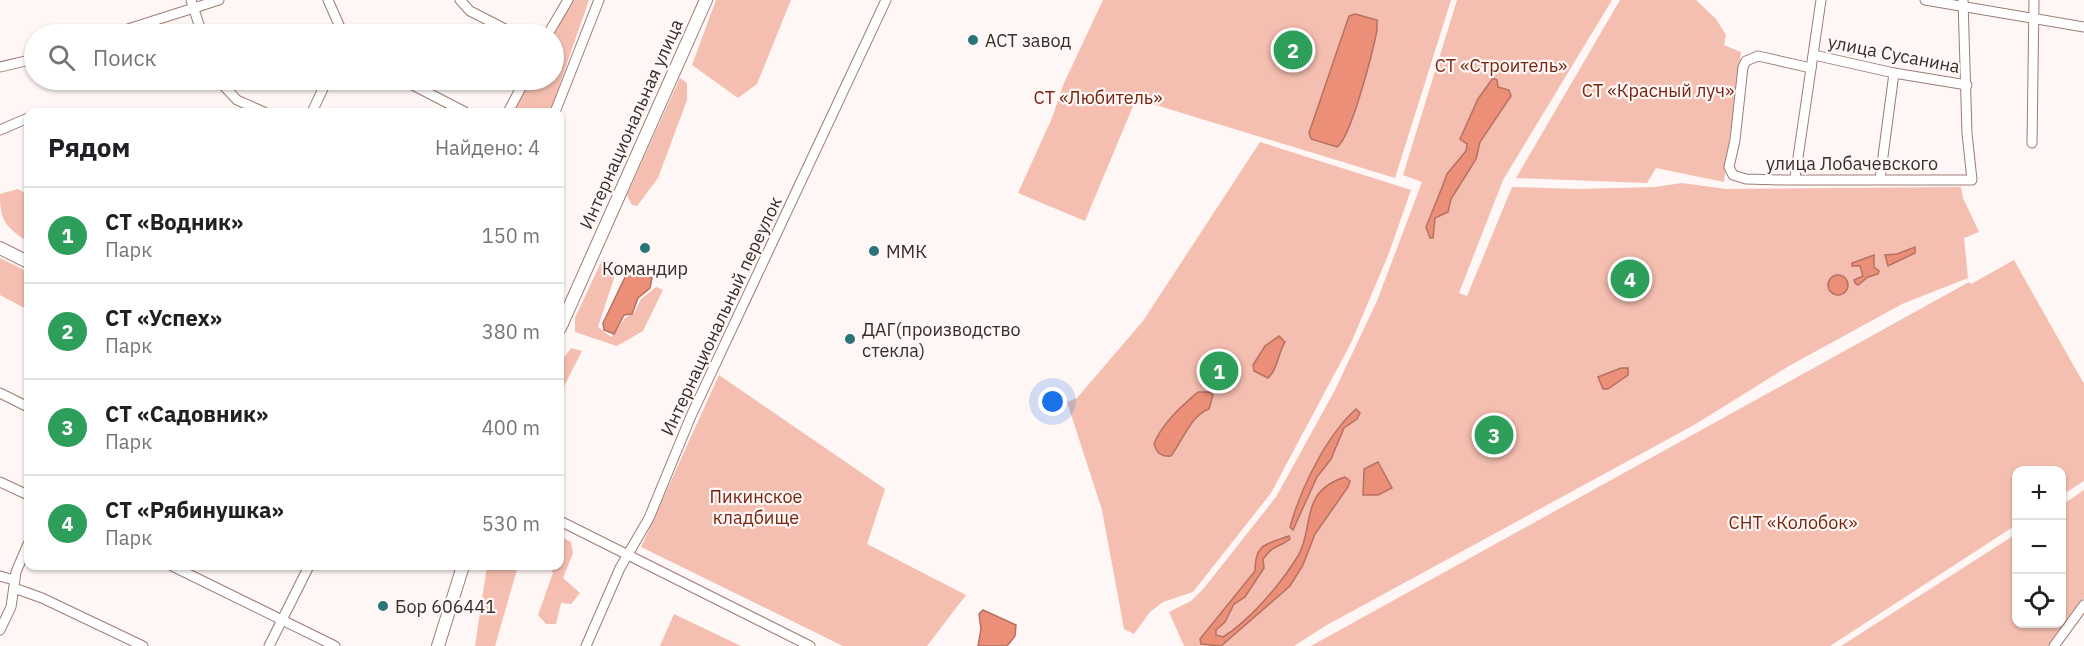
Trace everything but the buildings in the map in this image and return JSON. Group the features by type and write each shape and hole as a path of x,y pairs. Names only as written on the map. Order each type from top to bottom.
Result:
{"main road":[{"name":"Интернациональная улица","path":"564,319 706,0"},
{"path":"0,250 24,260"},
{"path":"438,646 462,570"}],"street":[{"path":"140,24 192,5 219,0"},
{"path":"328,0 339,24"},
{"path":"460,0 470,11 495,24"},
{"path":"554,24 568,0"},
{"path":"564,89 599,0"},
{"name":"Интернациональный переулок","path":"586,646 628,554 649,518 692,416 886,0"},
{"path":"1795,178 1821,0"},
{"path":"1925,0 1963,4 2034,20 2084,27"},
{"path":"2032,142 2034,0"},
{"path":"1963,4 1967,85"},
{"path":"192,5 199,24"},
{"name":"улица Сусанина","path":"1814,55 1894,73 1967,85"},
{"name":"улица Лобачевского","path":"1811,68 1758,56 1746,61 1743,67 1735,140 1729,167 1733,175 1746,179 1972,180 1967,133 1967,85"},
{"path":"0,67 24,62"},
{"path":"1880,179 1894,73"},
{"path":"228,90 237,100 255,108"},
{"path":"314,108 322,90"},
{"path":"422,90 457,108"},
{"path":"510,108 520,90"},
{"path":"557,108 564,90"},
{"path":"0,130 24,120"},
{"path":"0,393 24,405"},
{"path":"0,482 24,493"},
{"path":"564,523 810,646"},
{"path":"0,630 10,607 14,584 24,555"},
{"path":"179,570 335,646"},
{"path":"269,646 307,570"},
{"path":"0,576 143,646"},
{"path":"2054,646 2084,605"}],"green space":[{"path":"573,0 589,0 564,72 564,24 558,24"},
{"path":"716,0 791,0 757,84 738,98 692,65"},
{"name":"СТ «Любитель»","path":"1103,0 1451,0 1395,178 1136,99 1085,221 1018,193 1052,118 1064,83"},
{"name":"СТ «Строитель»","path":"1457,0 1612,0 1503,180 1459,293 1467,296 1512,187 1579,189 1655,187 1682,183 1726,189 1961,187 1963,198 1979,232 1964,238 1968,278 1902,304 1789,366 1694,425 1325,626 1294,646 1184,646 1169,612 1191,601 1204,588 1276,497 1335,390 1377,301 1422,182 1403,175"},
{"name":"СТ «Красный луч»","path":"1620,0 1696,0 1716,19 1726,35 1724,45 1741,52 1724,182 1656,168 1647,183 1516,178"},
{"path":"680,78 687,83 687,100 658,178 637,206 632,205 627,195"},
{"path":"522,90 558,90 551,108 512,108"},
{"path":"1260,142 1411,190 1389,253 1351,343 1271,493 1193,592 1163,602 1150,612 1134,634 1124,629 1102,510 1067,402 1077,398 1143,321"},
{"path":"18,189 24,193 24,239 9,228 3,218 0,194"},
{"path":"0,258 24,270 24,308 0,295"},
{"path":"602,260 619,263 598,327 611,337 625,318 634,313 641,299 656,287 663,290 643,331 617,346 575,332 575,318"},
{"name":"СНТ «Колобок»","path":"2014,260 2084,384 2084,481 2066,492 2066,466 2012,466 2012,528 1830,646 1311,646 1969,282 1971,284"},
{"path":"571,348 582,351 564,386 564,358"},
{"name":"Пикинское кладбище","path":"719,375 885,489 867,544 966,595 927,646 843,646 641,547"},
{"path":"2084,490 2084,598 2066,622 2066,520 2066,502"},
{"path":"2012,537 2012,628 2062,628 2048,646 1841,646"},
{"path":"564,538 571,542 573,553 563,578 580,593 571,604 561,603 556,624 546,624 538,615 553,573 551,570 564,570"},
{"path":"486,570 517,570 495,646 475,646"},
{"path":"674,614 741,646 660,646"}],"shaded area":[{"path":"1355,14 1377,20 1377,30 1355,112 1343,140 1337,147 1311,139 1309,133 1349,16"},
{"path":"1493,78 1497,80 1498,87 1509,90 1511,96 1480,142 1476,159 1451,199 1448,212 1435,218 1433,238 1430,238 1426,227 1447,174 1466,151 1467,144 1460,139 1478,99"},
{"path":"1915,247 1915,253 1888,266 1885,255 1897,254"},
{"path":"1874,255 1874,267 1879,271 1878,274 1868,277 1858,285 1854,280 1863,276 1860,266 1852,266 1852,263"},
{"path":"629,269 652,278 650,288 638,298 632,314 624,315 614,334 604,330 603,323"},
{"path":"1838,275 1845,278 1848,285 1845,292 1838,295 1831,292 1828,285 1831,278"},
{"path":"1279,336 1285,342 1274,370 1268,378 1254,371 1253,365 1265,346"},
{"path":"1621,368 1628,368 1628,375 1608,389 1603,389 1598,377"},
{"path":"1198,392 1209,392 1213,395 1209,409 1192,423 1171,456 1160,454 1154,444 1162,429 1173,415"},
{"path":"1356,409 1360,413 1357,419 1344,428 1331,459 1317,477 1293,530 1290,527 1295,512 1316,463 1335,433"},
{"path":"1378,462 1392,488 1378,495 1363,495 1364,469"},
{"path":"1345,477 1350,481 1348,487 1315,534 1303,565 1290,586 1221,646 1201,644 1200,639 1255,571 1260,550 1269,543 1289,536 1290,539 1271,550 1263,559 1264,568 1245,597 1234,604 1225,622 1216,630 1216,635 1223,637 1233,630 1254,612 1273,590 1298,556 1314,501 1330,484"},
{"path":"983,610 1016,625 1015,636 1007,646 978,646 981,629 979,614"}],"place":[{"name":"АСТ завод","path":"973,40"},
{"name":"СТ «Успех»","path":"1293,50"},
{"name":"Командир","path":"645,248"},
{"name":"ММК","path":"874,251"},
{"name":"СТ «Рябинушка»","path":"1630,279"},
{"name":"ДАГ(производство стекла)","path":"850,339"},
{"name":"СТ «Водник»","path":"1219,371"},
{"name":"СТ «Садовник»","path":"1494,435"},
{"name":"Бор 606441","path":"383,606"}]}
